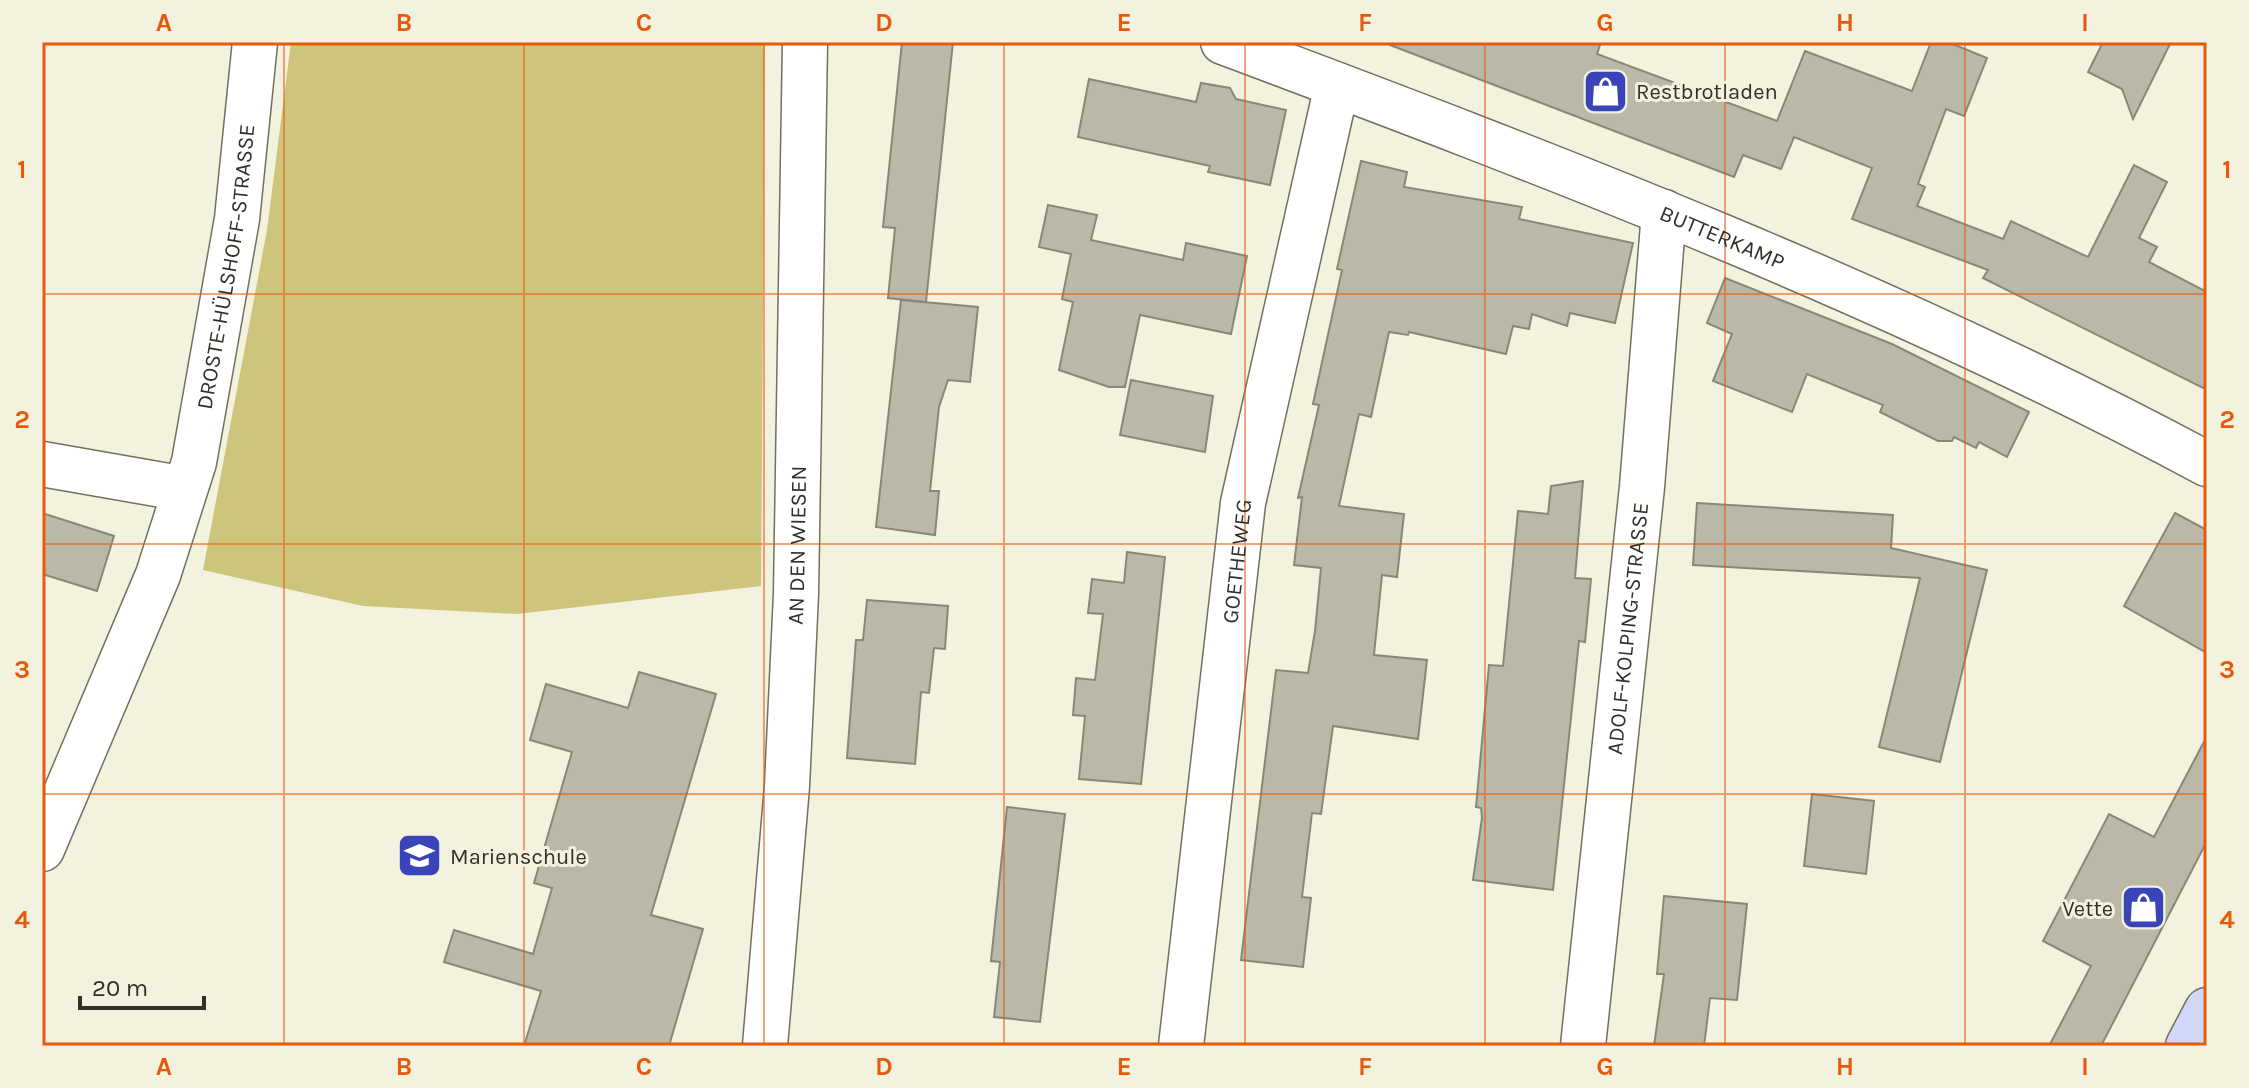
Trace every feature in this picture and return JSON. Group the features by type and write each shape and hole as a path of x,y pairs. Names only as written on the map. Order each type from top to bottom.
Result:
{"main road":[{"path":"2188,1046 2207,1010"}],"street":[{"name":"DROSTE-HÜLSHOFF-STRASSE","path":"42,849 158,575 194,462 237,219 255,42"},
{"name":"AN DEN WIESEN","path":"765,1046 787,786 796,594 805,42"},
{"name":"BUTTERKAMP","path":"1223,42 1664,212 2021,368 2207,464"},
{"name":"GOETHEWEG","path":"1181,1046 1243,503 1337,85"},
{"name":"ADOLF-KOLPING-STRASSE","path":"1583,1046 1642,487 1664,212"},
{"path":"42,464 185,489"}],"shaded area":[{"path":"291,42 765,42 761,586 517,614 363,606 203,570 267,230"}],"building":[{"path":"902,42 953,42 926,302 888,298 895,228 883,227"},
{"path":"1390,42 1601,42 1597,54 1777,121 1805,51 1912,91 1931,42 1948,42 1987,58 1964,116 1946,109 1918,184 1925,187 1917,206 2003,239 2011,221 2088,257 2134,165 2167,182 2139,238 2157,247 2149,262 2207,292 2207,390 1983,278 1988,270 1852,219 1872,168 1794,137 1781,169 1743,155 1734,177 1390,45"},
{"path":"2103,42 2171,42 2133,119 2122,89 2088,72"},
{"path":"1089,79 1196,102 1201,83 1230,88 1236,99 1286,110 1270,185 1208,172 1210,166 1078,137"},
{"path":"1361,161 1407,172 1404,187 1522,207 1519,219 1633,243 1615,323 1570,313 1567,326 1532,314 1529,329 1513,326 1506,354 1409,332 1408,335 1389,332 1371,417 1359,414 1339,506 1404,514 1397,577 1382,575 1374,655 1427,660 1418,739 1333,726 1321,814 1312,813 1302,897 1311,898 1303,967 1241,960 1276,670 1308,673 1315,631 1321,568 1294,565 1302,497 1298,498 1319,405 1313,404 1342,270 1337,269"},
{"path":"1048,205 1097,215 1091,240 1183,260 1186,243 1247,256 1231,334 1140,315 1125,387 1109,387 1059,370 1073,302 1062,299 1071,254 1039,247"},
{"path":"1725,278 1892,344 2029,412 2007,457 1979,442 1976,448 1954,437 1952,441 1938,441 1880,412 1883,405 1807,374 1792,412 1713,381 1732,334 1707,323"},
{"path":"901,300 978,307 970,382 948,380 939,407 930,491 939,491 935,535 876,527"},
{"path":"1131,380 1213,396 1205,452 1120,435"},
{"path":"1583,481 1575,578 1591,579 1585,642 1579,641 1553,890 1473,880 1482,818 1481,808 1476,807 1489,665 1503,666 1518,511 1548,514 1551,486"},
{"path":"1697,503 1893,515 1891,548 1987,570 1940,762 1879,747 1920,578 1693,565"},
{"path":"42,513 114,536 97,591 42,574"},
{"path":"2175,513 2207,530 2207,653 2124,606"},
{"path":"1127,552 1165,557 1141,784 1079,779 1085,716 1073,715 1076,678 1095,680 1103,614 1088,613 1092,579 1124,583"},
{"path":"867,600 948,606 945,649 934,648 929,693 921,692 915,764 847,758 856,640 863,640"},
{"path":"639,672 716,694 651,915 703,929 669,1046 524,1046 541,991 444,962 454,930 533,954 552,888 534,883 572,752 530,740 546,684 628,708"},
{"path":"2207,736 2207,841 2101,1046 2049,1046 2091,966 2043,941 2109,814 2154,837"},
{"path":"1812,794 1874,801 1866,874 1804,866"},
{"path":"1007,807 1065,814 1040,1022 994,1017 1000,962 991,961"},
{"path":"1664,896 1747,904 1737,1000 1710,998 1704,1046 1654,1046 1664,974 1657,974"}],"place":[{"name":"Restbrotladen","path":"1605,91"},
{"name":"Marienschule","path":"419,856"},
{"name":"Vette","path":"2144,908"}]}
